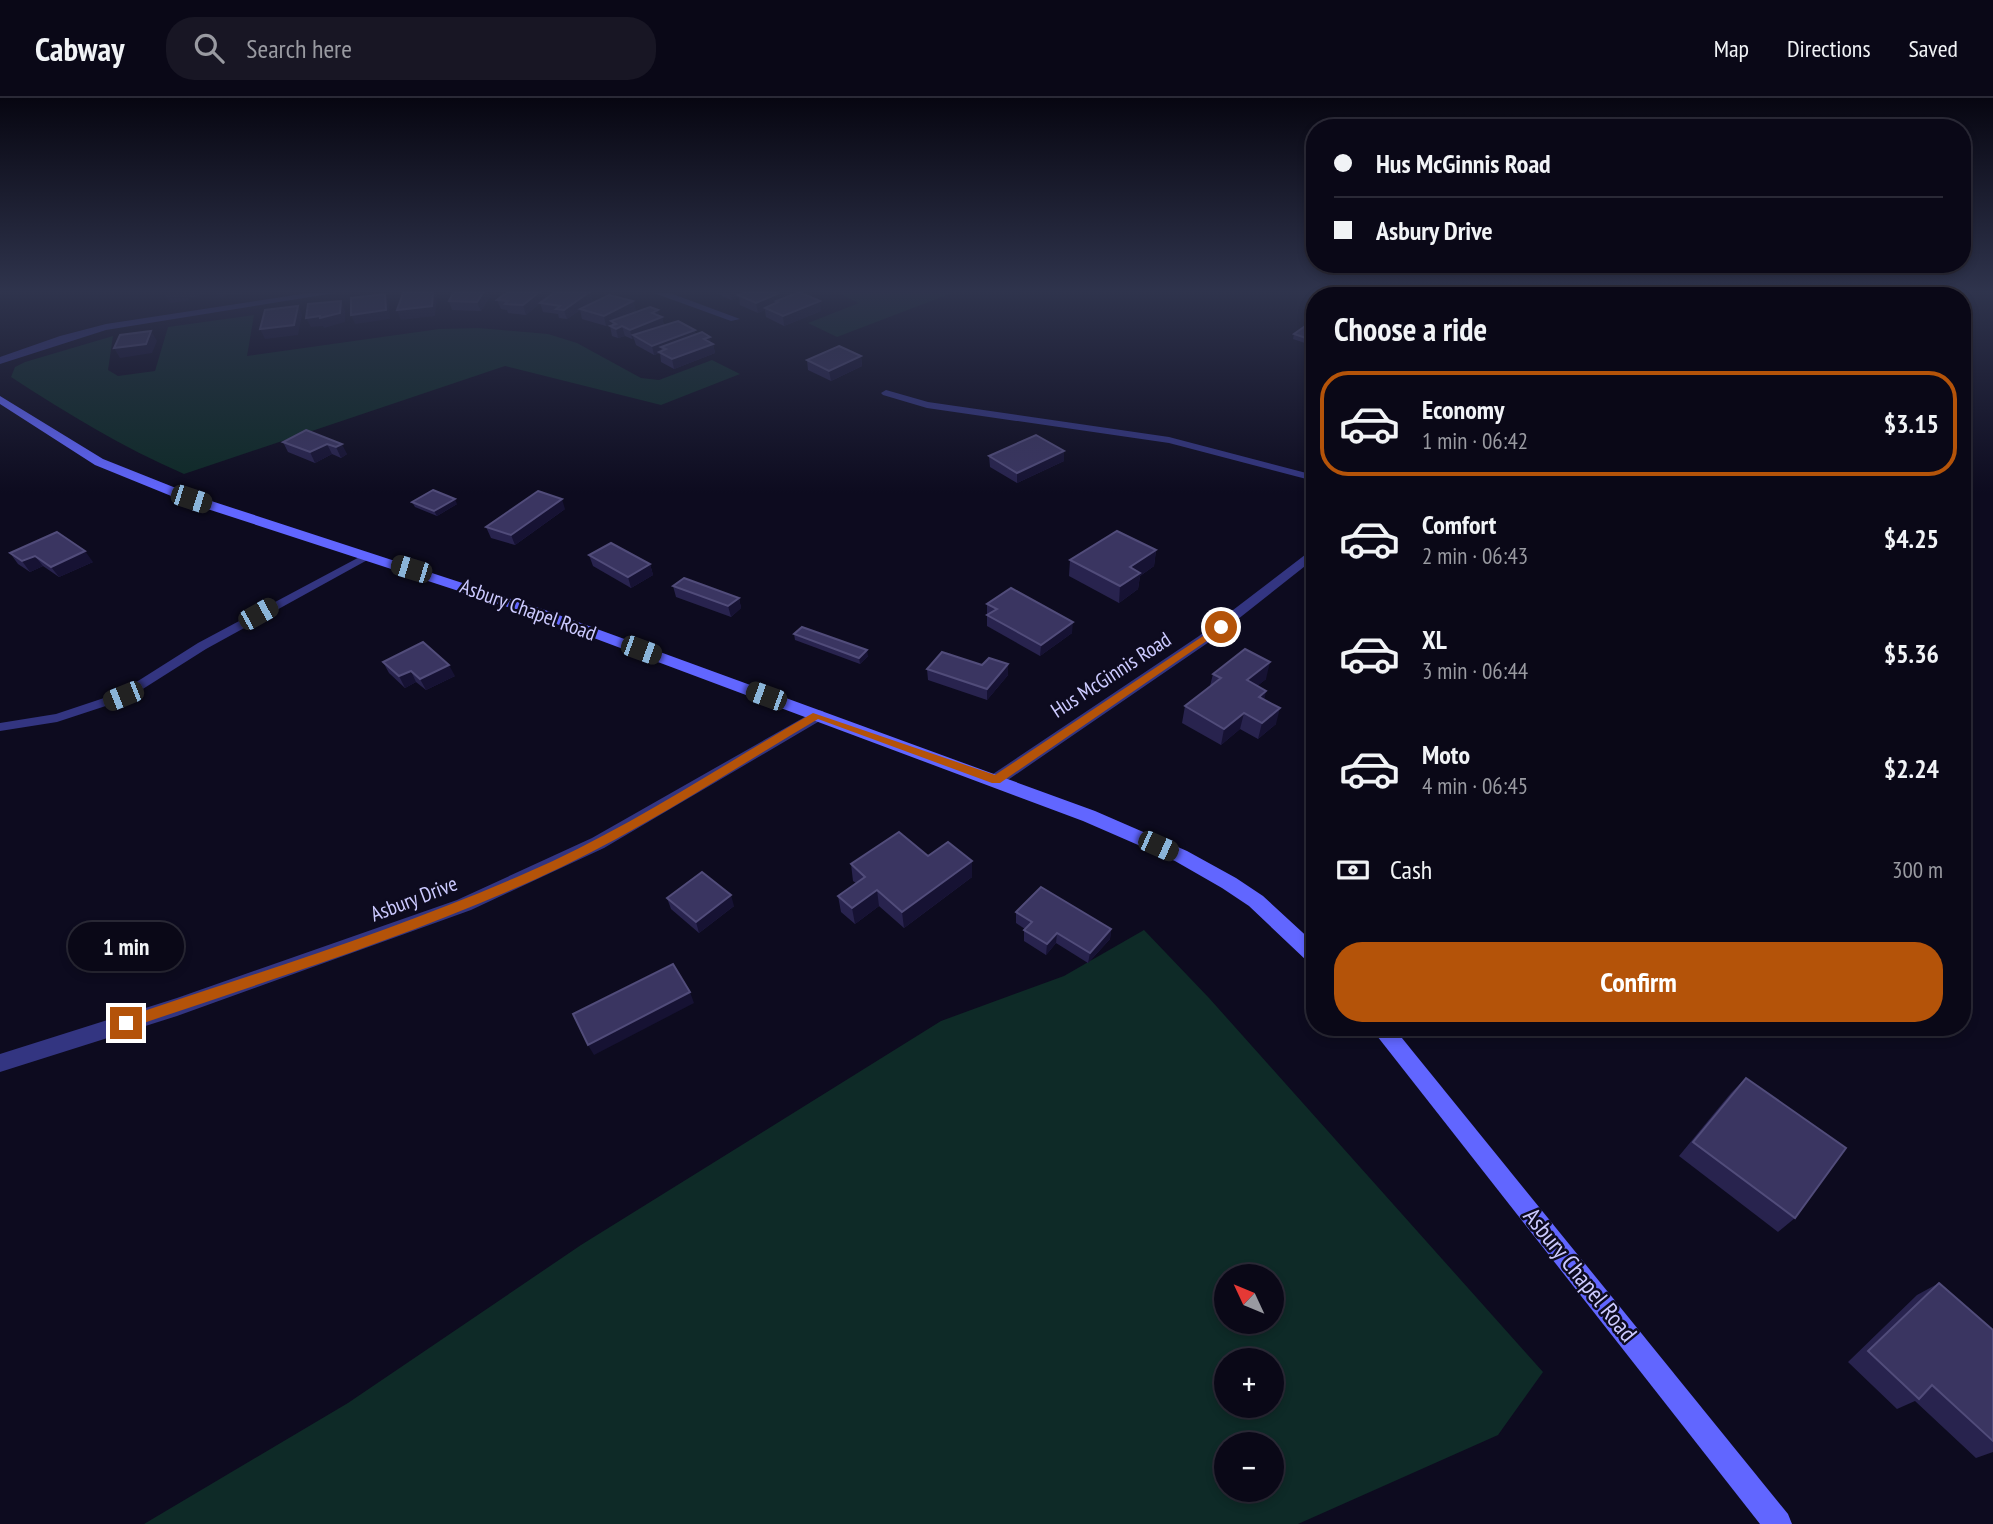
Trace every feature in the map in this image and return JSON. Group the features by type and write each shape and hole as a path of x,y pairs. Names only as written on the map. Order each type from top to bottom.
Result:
{"main road":[{"name":"Asbury Chapel Road","path":"0,399 99,462 138,479 540,614 996,780 1181,856 1256,901 1306,948"},
{"name":"Asbury Chapel Road","path":"1387,1036 1578,1270 1778,1524"}],"street":[{"name":"Hus McGinnis Road","path":"996,780 1204,639 1306,558"},
{"name":"Asbury Drive","path":"0,1063 177,1007 475,900 598,844 817,715"}],"lane":[{"path":"887,393 927,405 1169,440 1306,476"},
{"path":"0,727 57,718 123,696 202,646 367,555"}],"green space":[{"path":"33,360 110,360 108,370 118,376 155,371 158,360 607,360 641,378 659,380 712,360 740,374 661,405 505,366 184,474 96,429 11,377 15,367"},
{"path":"1144,930 1209,998 1543,1372 1498,1435 1298,1524 144,1524 348,1403 581,1245 941,1021 1064,976"}],"building":[{"path":"808,360 853,360 829,371"},
{"path":"306,430 342,444 336,447 327,444 310,452 283,442"},
{"path":"1036,435 1064,451 1017,473 989,456"},
{"path":"433,490 455,499 434,511 412,502"},
{"path":"538,491 562,499 511,535 486,527"},
{"path":"1117,531 1156,550 1130,567 1140,573 1120,586 1070,560"},
{"path":"57,532 85,551 51,567 35,556 22,561 10,553"},
{"path":"611,543 650,564 628,577 589,555"},
{"path":"684,578 739,598 728,606 673,586"},
{"path":"1011,588 1073,622 1041,645 987,615 997,609 987,604"},
{"path":"802,627 867,650 859,658 794,634"},
{"path":"423,642 449,665 420,679 411,671 399,676 383,662"},
{"path":"1245,649 1270,662 1247,680 1266,691 1259,697 1280,708 1262,723 1244,713 1224,729 1185,706 1221,678 1213,674"},
{"path":"942,652 982,665 989,658 1008,664 987,689 927,669"},
{"path":"899,832 928,856 948,842 972,861 902,912 877,890 852,908 838,896 865,877 851,864"},
{"path":"702,872 731,895 696,922 667,898"},
{"path":"1041,887 1111,929 1090,953 1057,933 1047,944 1024,930 1032,922 1016,912"},
{"path":"673,964 690,992 588,1045 573,1014"},
{"path":"1746,1078 1846,1148 1795,1218 1693,1142"},
{"path":"1939,1283 1993,1330 1993,1441 1932,1385 1919,1399 1868,1351"}],"route":[{"path":"126,1023 380,937 531,876 598,844 688,788 817,715 996,780 1055,737 1221,627"}]}
